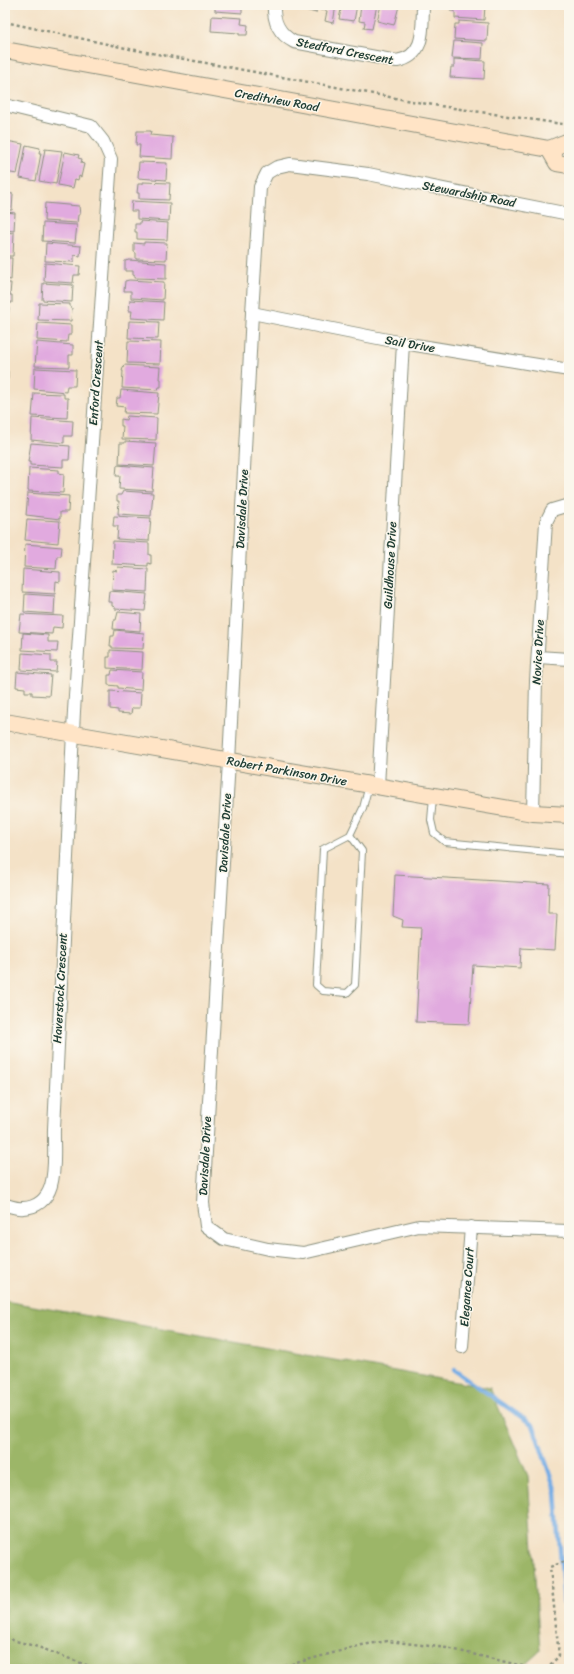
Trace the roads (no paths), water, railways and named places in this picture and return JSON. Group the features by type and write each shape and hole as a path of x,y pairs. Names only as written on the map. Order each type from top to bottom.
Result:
{"main road":[{"name":"Creditview Road","path":"5,50 549,148 569,141"},
{"path":"549,148 558,163 569,166"},
{"name":"Robert Parkinson Drive","path":"5,722 533,813 569,815"}],"street":[{"name":"Stedford Crescent","path":"274,5 275,22 279,31 286,38 294,42 397,61 406,60 417,49 421,40 423,5"},
{"name":"Enford Crescent","path":"5,105 91,126 103,141 110,159 73,734"},
{"name":"Davisdale Drive","path":"368,174 290,164 276,167 267,174 260,187 229,761 202,1203 206,1226 224,1239 268,1249 303,1254 420,1226 569,1231"},
{"name":"Stewardship Road","path":"368,174 569,214"},
{"name":"Sail Drive","path":"252,313 403,343 569,370"},
{"name":"Guildhouse Drive","path":"373,785 403,343"},
{"name":"Novice Drive","path":"533,813 538,657 546,522 552,510 569,505"},
{"path":"538,657 569,659"},
{"name":"Haverstock Crescent","path":"5,1205 22,1208 32,1207 40,1202 52,1187 73,734"},
{"name":"Elegance Court","path":"462,1347 471,1227"}],"lane":[{"path":"350,835 362,851 355,985 347,994 322,991 316,985 323,849 350,835 373,785"},
{"path":"434,796 431,820 434,834 445,842 569,854"}],"waterway":[{"path":"454,1370 533,1425 556,1492 564,1605 569,1619"}]}
